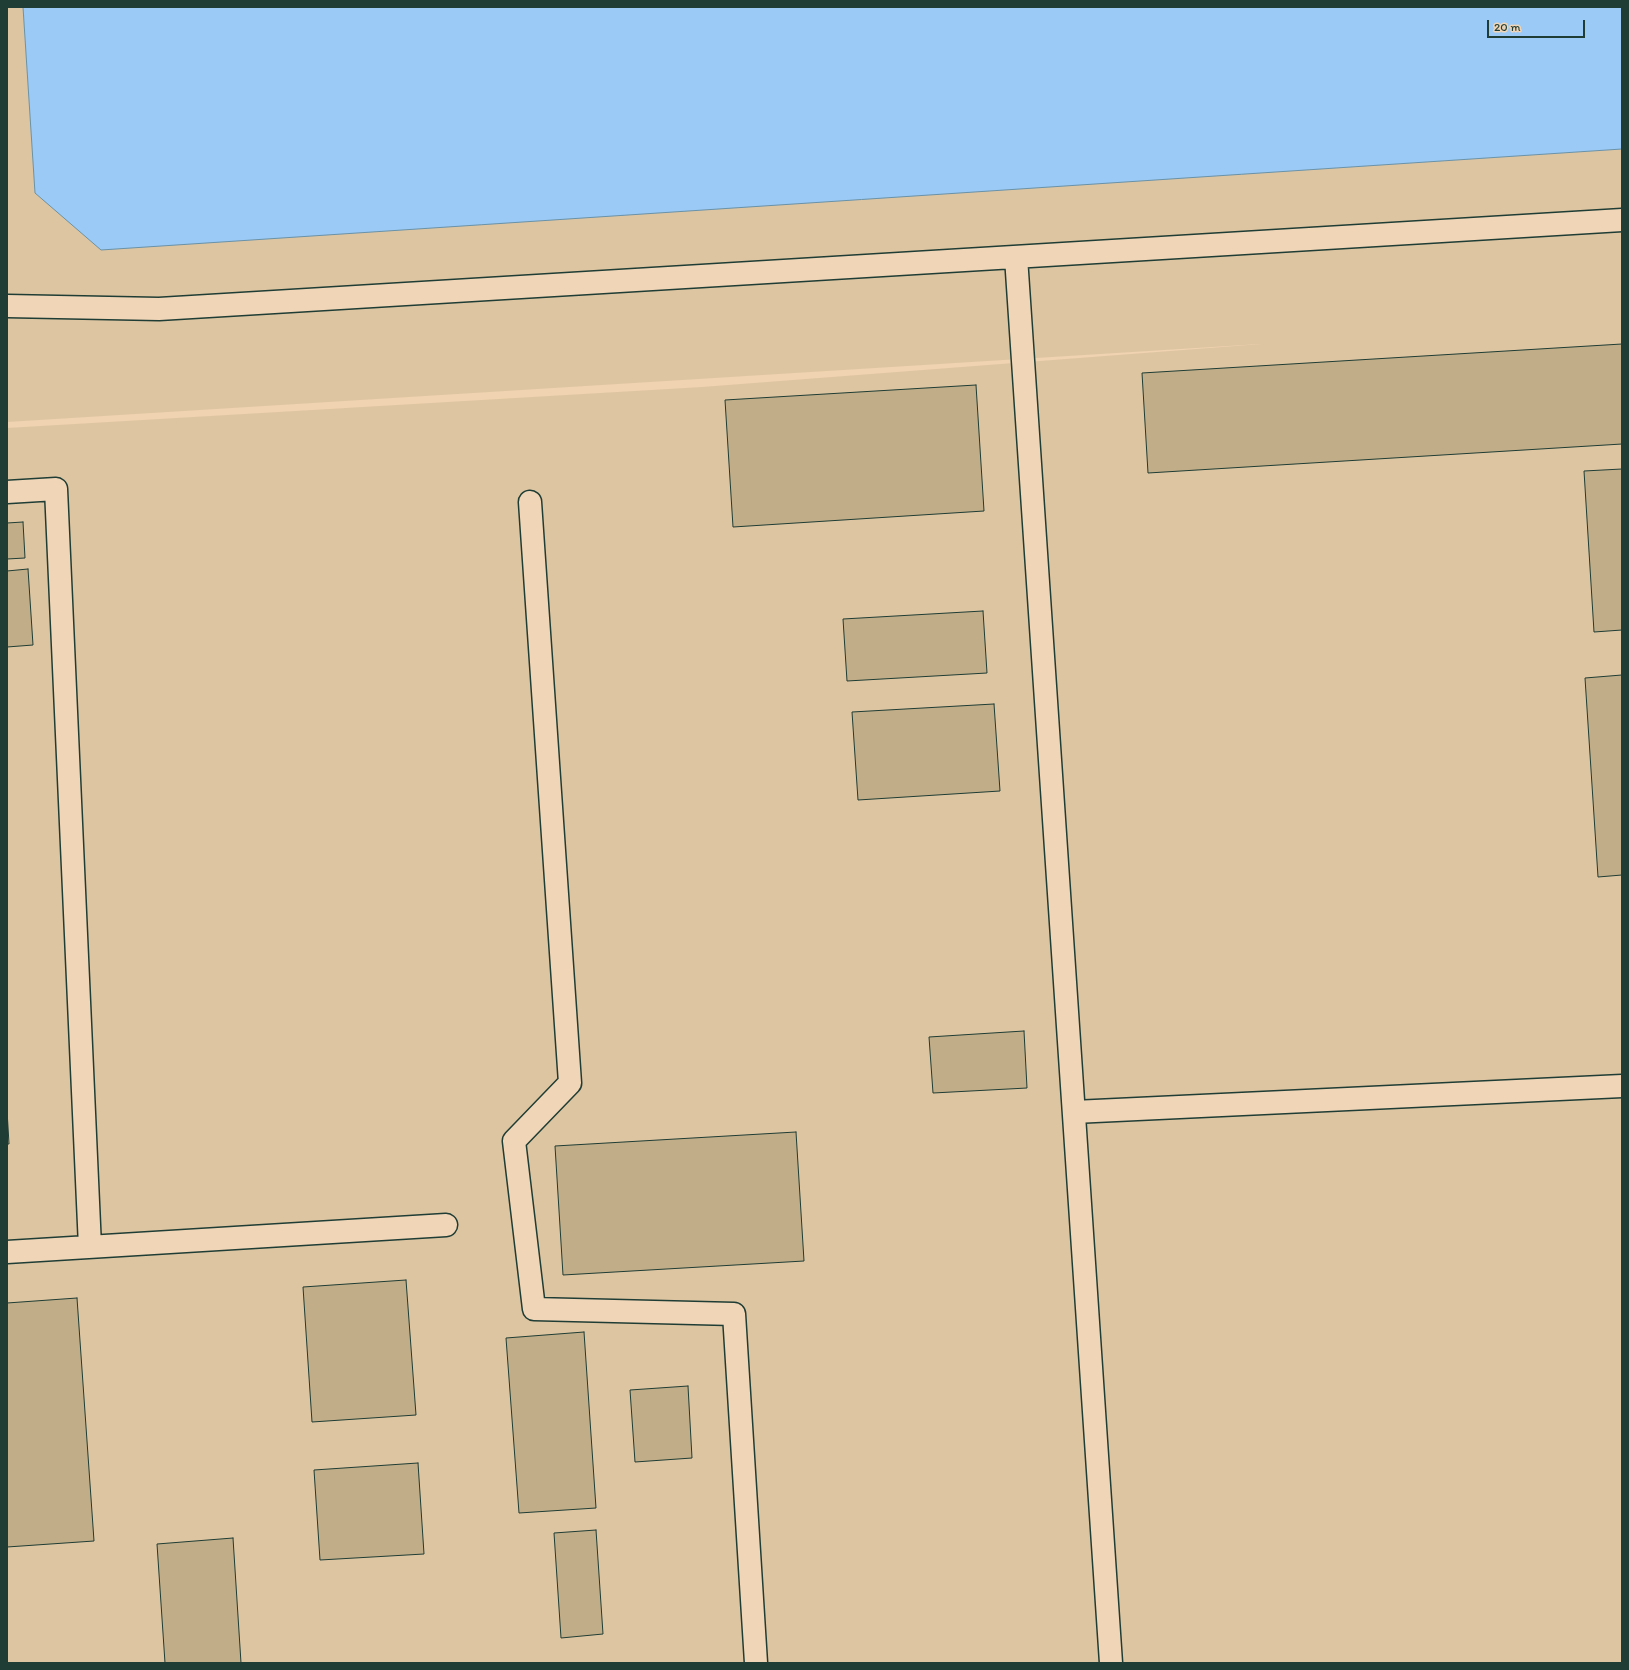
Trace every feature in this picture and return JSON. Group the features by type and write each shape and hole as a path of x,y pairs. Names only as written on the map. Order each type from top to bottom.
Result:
{"lane":[{"path":"7,306 159,309 1622,220"},
{"path":"1016,257 1111,1663"},
{"path":"7,492 56,489 90,1247"},
{"path":"530,502 570,1083 514,1141 534,1309 734,1314 756,1663"},
{"path":"1074,1112 1622,1086"},
{"path":"7,1252 446,1226"}],"shaded area":[{"path":"7,7 23,7 35,193 1285,171 1622,149 1622,1663 7,1663 7,428 702,387 1261,344 7,422"}],"water":[{"path":"23,7 1622,7 1622,149 101,250 35,193"}],"building":[{"path":"1622,344 1622,444 1148,473 1142,373"},
{"path":"976,385 984,511 733,527 725,400"},
{"path":"1622,469 1622,630 1594,632 1584,471"},
{"path":"23,522 25,558 7,559 7,523"},
{"path":"28,569 33,645 7,647 7,571"},
{"path":"983,611 987,673 847,681 843,619"},
{"path":"1622,675 1622,875 1598,877 1585,678"},
{"path":"994,704 1000,791 858,800 852,712"},
{"path":"1024,1031 1027,1088 933,1093 929,1037"},
{"path":"7,1110 9,1144 7,1144"},
{"path":"796,1132 804,1261 563,1275 555,1146"},
{"path":"406,1280 416,1415 312,1422 303,1287"},
{"path":"77,1298 94,1541 7,1547 7,1303"},
{"path":"584,1332 596,1508 519,1513 506,1338"},
{"path":"688,1386 692,1458 635,1462 630,1390"},
{"path":"418,1463 424,1554 320,1560 314,1470"},
{"path":"596,1530 603,1634 561,1638 554,1533"},
{"path":"233,1538 241,1663 165,1663 157,1544"}]}
